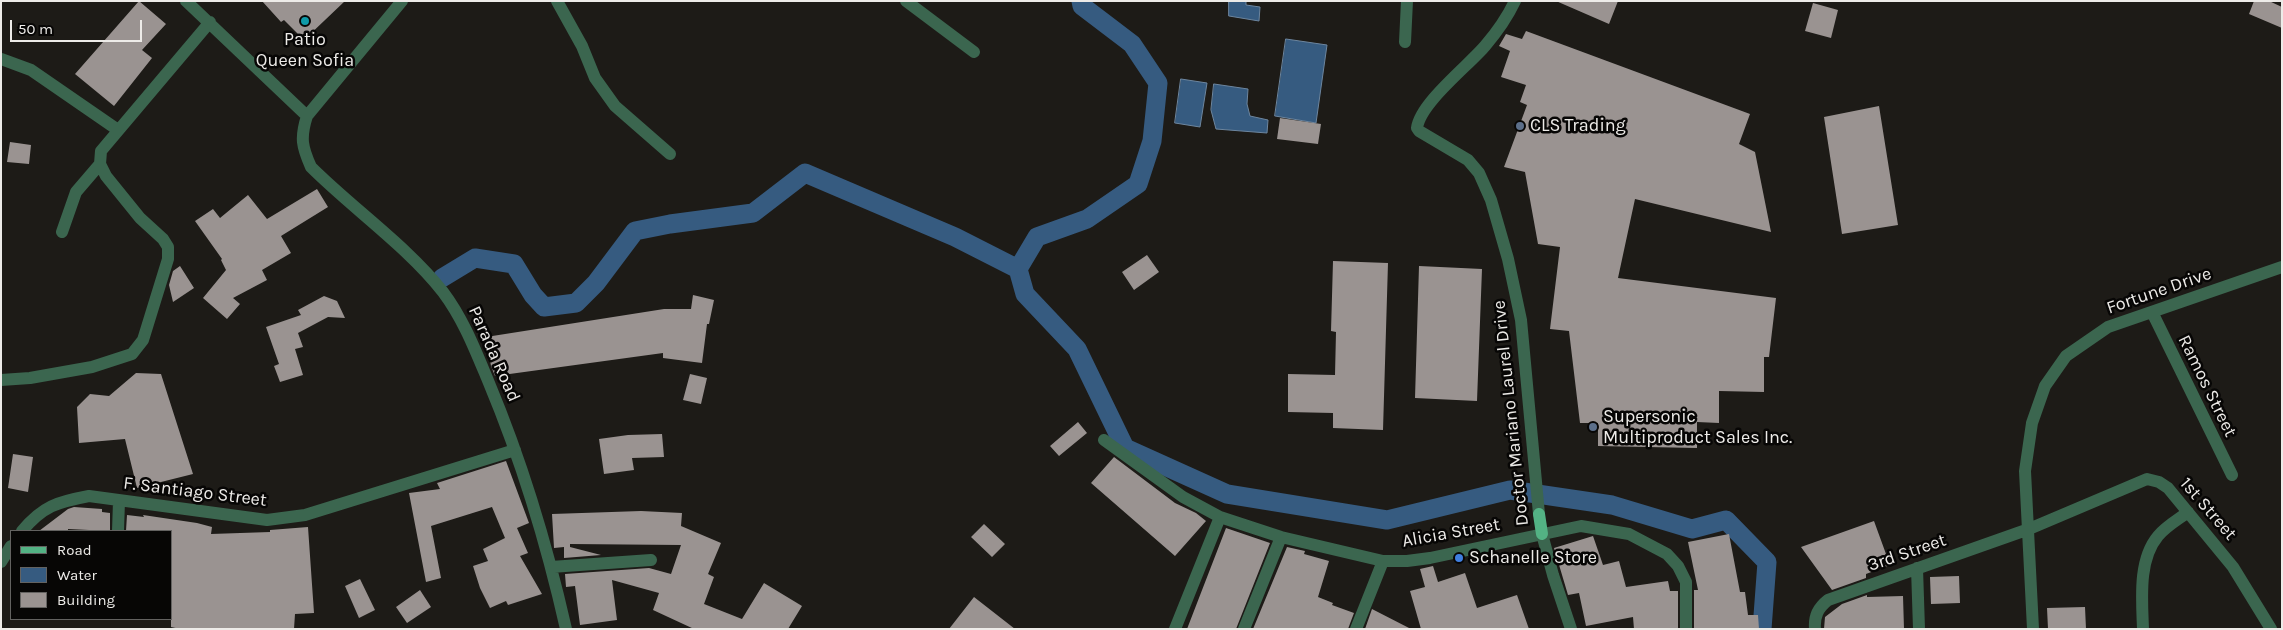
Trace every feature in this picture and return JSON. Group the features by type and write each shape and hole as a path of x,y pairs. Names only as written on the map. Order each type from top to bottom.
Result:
{"main road":[{"name":"Doctor Mariano Laurel Drive","path":"1539,514 1542,534"}],"street":[{"path":"186,1 307,116 402,1"},
{"path":"557,1 582,46 595,78 610,99 670,154"},
{"path":"906,1 974,52"},
{"path":"1405,42 1407,1"},
{"name":"Doctor Mariano Laurel Drive","path":"1515,1 1505,21 1485,47 1434,98 1420,117 1417,128 1468,160 1479,173 1491,200 1508,258 1521,320 1539,514"},
{"path":"62,232 76,192 100,164 101,151 210,22"},
{"path":"1,59 31,70 118,130"},
{"name":"Parada Road","path":"307,116 302,132 302,141 303,150 311,167 442,290 459,315 515,450 542,533 566,629"},
{"path":"1,380 30,378 92,367 132,354 143,340 168,259 168,247 164,239 140,218 100,164"},
{"name":"Fortune Drive","path":"2033,629 2025,471 2032,423 2045,386 2066,356 2108,327 2282,267"},
{"name":"Ramos Street","path":"2152,312 2232,475"},
{"name":"Alicia Street","path":"1104,440 1184,497 1220,517 1281,537 1383,561 1407,561 1430,558 1581,526 1607,528 1629,534 1667,554 1678,566 1686,582 1686,629"},
{"name":"F. Santiago Street","path":"23,530 35,515 61,501 89,496 266,520 305,516 515,450"},
{"name":"1st Street","path":"2029,529 2147,479 2159,482 2168,488 2233,567 2271,629"},
{"path":"118,530 119,501"},
{"path":"2143,629 2142,599 2147,553 2159,535 2188,512"},
{"path":"1175,629 1220,517"},
{"name":"3rd Street","path":"1815,629 1814,620 1820,607 1828,600 2029,529"},
{"path":"1542,534 1553,575 1572,629"},
{"path":"1244,629 1281,537"},
{"path":"1,562 10,548"},
{"path":"551,568 650,560"},
{"path":"1356,629 1383,561"},
{"path":"1916,568 1920,629"}],"water":[{"path":"1229,1 1246,1 1246,5 1260,7 1259,21 1229,16"},
{"path":"1286,39 1327,45 1316,123 1275,116"},
{"path":"1181,79 1207,83 1200,127 1175,123"},
{"path":"1214,84 1248,89 1247,104 1250,116 1268,120 1267,133 1216,129 1211,110"}],"building":[{"path":"139,1 166,24 142,50 152,58 114,106 75,74"},
{"name":"Patio Queen Sofia","path":"262,1 345,1 304,40 284,20 281,22"},
{"path":"1556,1 1618,1 1609,24"},
{"path":"2254,1 2269,1 2282,7 2282,28 2249,14"},
{"path":"1813,3 1838,10 1831,38 1805,31"},
{"path":"1526,31 1750,114 1739,144 1755,152 1771,232 1635,199 1618,278 1776,298 1769,357 1764,357 1764,392 1719,391 1719,423 1697,422 1697,448 1598,446 1598,423 1580,423 1569,331 1550,329 1560,247 1538,244 1525,172 1504,167 1527,105 1520,102 1526,85 1501,77 1510,51 1499,46 1506,34 1522,39"},
{"path":"1879,106 1898,225 1842,234 1824,117"},
{"path":"1280,118 1321,124 1318,144 1277,139"},
{"path":"10,142 31,145 29,164 7,162"},
{"path":"317,189 328,207 281,236 291,253 262,270 267,280 233,298 240,304 227,319 203,298 226,270 222,259 195,221 213,209 220,218 248,195 267,219"},
{"path":"1147,255 1159,272 1134,290 1122,272"},
{"path":"1333,261 1388,263 1383,430 1333,428 1333,413 1288,412 1288,374 1335,375 1336,332 1331,331"},
{"path":"180,266 194,288 173,302 169,285 173,271"},
{"path":"1419,266 1482,269 1477,401 1415,398"},
{"path":"693,295 714,300 709,324 707,324 702,363 663,358 663,353 495,376 491,366 486,337 664,309 691,309"},
{"path":"324,296 337,301 345,318 328,317 298,333 303,347 295,349 303,375 280,382 274,366 279,364 266,327 301,315 298,310"},
{"path":"136,373 161,374 193,474 137,488 125,439 79,443 77,407 90,394 109,396"},
{"path":"690,374 707,378 701,404 683,400"},
{"path":"1078,422 1087,433 1059,456 1050,446"},
{"path":"662,434 664,457 632,458 634,470 604,474 599,439 628,435"},
{"path":"13,454 33,457 28,492 8,488"},
{"path":"1114,457 1175,503 1196,513 1206,521 1175,556 1091,483"},
{"path":"506,461 529,523 517,528 528,553 520,556 542,594 508,605 506,601 490,608 480,588 473,566 488,561 483,549 505,538 492,507 431,526 441,578 426,582 409,493 440,489 437,483"},
{"path":"74,507 102,509 102,512 110,513 110,530 40,530 68,509"},
{"path":"641,511 682,513 681,526 721,543 708,574 714,577 704,604 742,619 764,583 802,606 788,629 694,629 653,610 659,593 612,580 617,620 580,625 575,586 566,587 565,574 649,568 671,574 681,545 570,544 570,547 601,555 564,558 564,547 554,548 552,514"},
{"path":"127,515 144,517 143,515 197,523 212,527 211,534 270,532 270,530 308,527 314,613 295,614 294,629 180,629 171,627 172,530 126,530"},
{"path":"1874,521 1890,565 1866,574 1866,578 1832,590 1801,547"},
{"path":"984,524 1005,544 992,557 971,537"},
{"path":"1226,528 1270,543 1236,629 1187,629"},
{"path":"1729,534 1740,592 1745,592 1748,615 1758,615 1759,629 1694,629 1694,590 1698,590 1688,542"},
{"path":"1593,536 1603,565 1619,561 1626,587 1668,581 1670,591 1678,591 1678,629 1634,629 1633,617 1586,626 1579,593 1568,595 1554,548"},
{"path":"1287,547 1305,551 1304,554 1329,561 1318,597 1333,603 1332,605 1354,613 1348,629 1253,629"},
{"path":"1433,566 1438,582 1465,573 1477,608 1517,595 1529,629 1421,629 1410,591 1425,587 1420,569"},
{"path":"1959,576 1960,603 1931,604 1930,577"},
{"path":"360,579 375,610 359,618 345,586"},
{"path":"420,590 431,607 407,623 396,607"},
{"path":"1867,595 1867,597 1903,596 1904,629 1824,629 1825,617 1842,604"},
{"path":"974,597 1015,629 949,629"},
{"path":"2085,607 2086,629 2048,629 2047,608"},
{"path":"1372,609 1411,629 1365,629"}],"waterway":[{"path":"1081,1 1082,6 1132,44 1158,83 1152,141 1138,184 1087,219 1037,237 1018,269 1025,294 1077,349 1125,448 1227,494 1387,520 1510,490 1612,505 1692,529 1726,520 1767,562 1762,629"},
{"path":"442,278 475,258 514,264 533,295 544,307 576,303 596,283 635,231 670,224 753,213 805,173 955,237 1018,269"}],"place":[{"name":"Patio Queen Sofia","path":"305,21"},
{"name":"CLS Trading","path":"1520,126"},
{"name":"Supersonic Multiproduct Sales Inc.","path":"1593,427"},
{"name":"Schanelle Store","path":"1459,558"}]}
